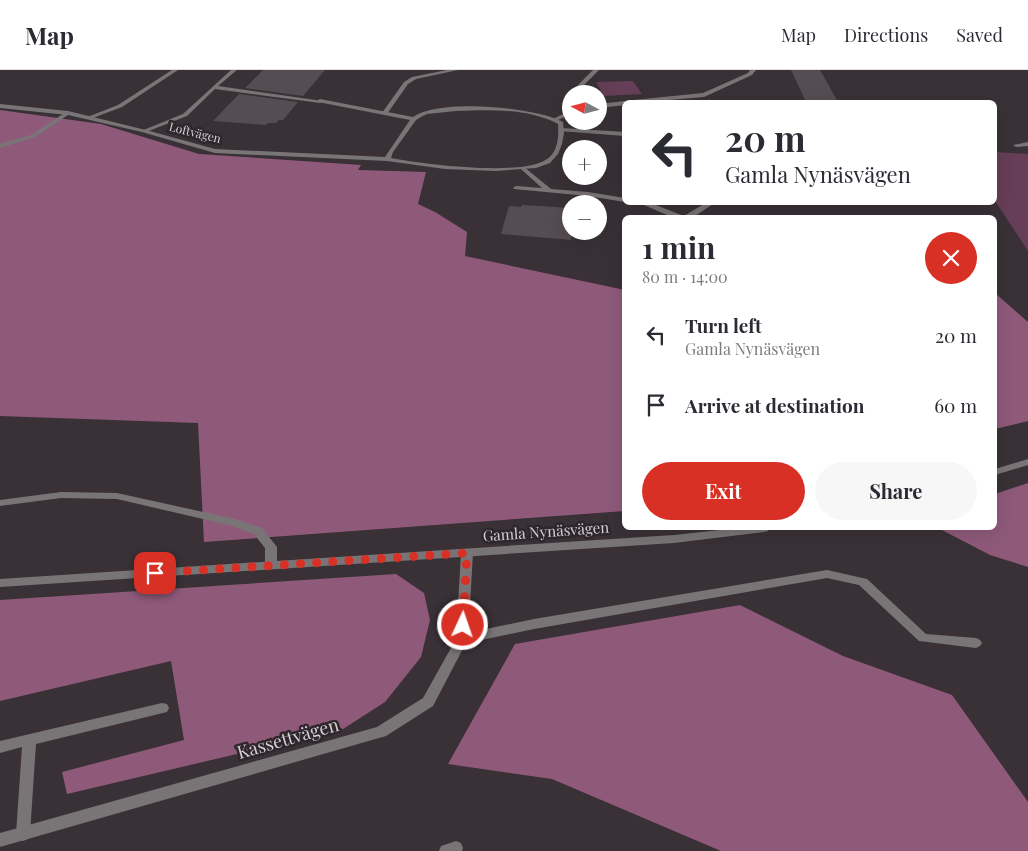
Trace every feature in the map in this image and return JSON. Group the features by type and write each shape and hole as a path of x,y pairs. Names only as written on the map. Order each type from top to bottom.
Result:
{"street":[{"path":"88,118 120,106 174,70"},
{"path":"144,131 185,115 234,70"},
{"path":"385,113 406,83 414,78 455,70"},
{"path":"580,85 596,70"},
{"path":"653,100 704,95 750,74 753,70"},
{"path":"214,87 320,101 414,119"},
{"path":"608,105 622,103"},
{"name":"Loftvägen","path":"0,106 68,113 144,131 195,146 232,153 387,159 407,164 452,167 524,169 536,167 548,162 555,155 561,137 561,130"},
{"path":"387,159 414,119 428,112 460,109 529,112 556,119 561,123 561,130 622,134"},
{"path":"0,146 33,136 68,113"},
{"path":"556,119 562,116"},
{"path":"1016,145 1028,144"},
{"path":"524,169 549,191"},
{"path":"516,188 622,200"},
{"path":"648,205 674,215"},
{"path":"691,215 708,205"},
{"path":"997,471 1028,462"},
{"path":"0,503 61,495 118,496 235,523 258,531 271,547 271,565"},
{"name":"Gamla Nynäsvägen","path":"0,583 674,539 748,530"},
{"name":"Kassettvägen","path":"0,840 381,732 428,702 462,639 467,553"},
{"path":"462,639 534,624 827,574 862,582 923,638 976,643"},
{"path":"0,747 162,708"},
{"path":"23,834 29,740"}],"shaded area":[{"path":"633,81 642,94 608,96 608,85 598,85 596,82"},
{"path":"0,110 101,124 199,154 361,165 358,170 426,172 418,204 467,232 465,256 622,289 622,511 204,542 198,423 0,416"},
{"path":"997,152 1028,154 1028,251 997,204"},
{"path":"997,295 1028,322 1028,421 997,429"},
{"path":"1028,483 1028,567 990,555 942,530 997,530 997,493"},
{"path":"396,574 424,593 430,620 421,657 385,702 343,729 67,794 62,772 184,740 171,661 0,701 0,600"},
{"path":"740,605 843,656 952,695 1028,802 1028,851 721,851 552,779 448,764 515,644"}],"building":[{"path":"263,70 325,70 303,96 245,88"},
{"path":"791,70 820,70 837,100 805,100"},
{"path":"239,94 298,102 283,120 279,120 276,123 268,123 266,125 213,121"},
{"path":"522,205 562,207 562,239 501,234 509,206 521,207"}],"route":[{"path":"155,573 467,553 463,625"}]}
